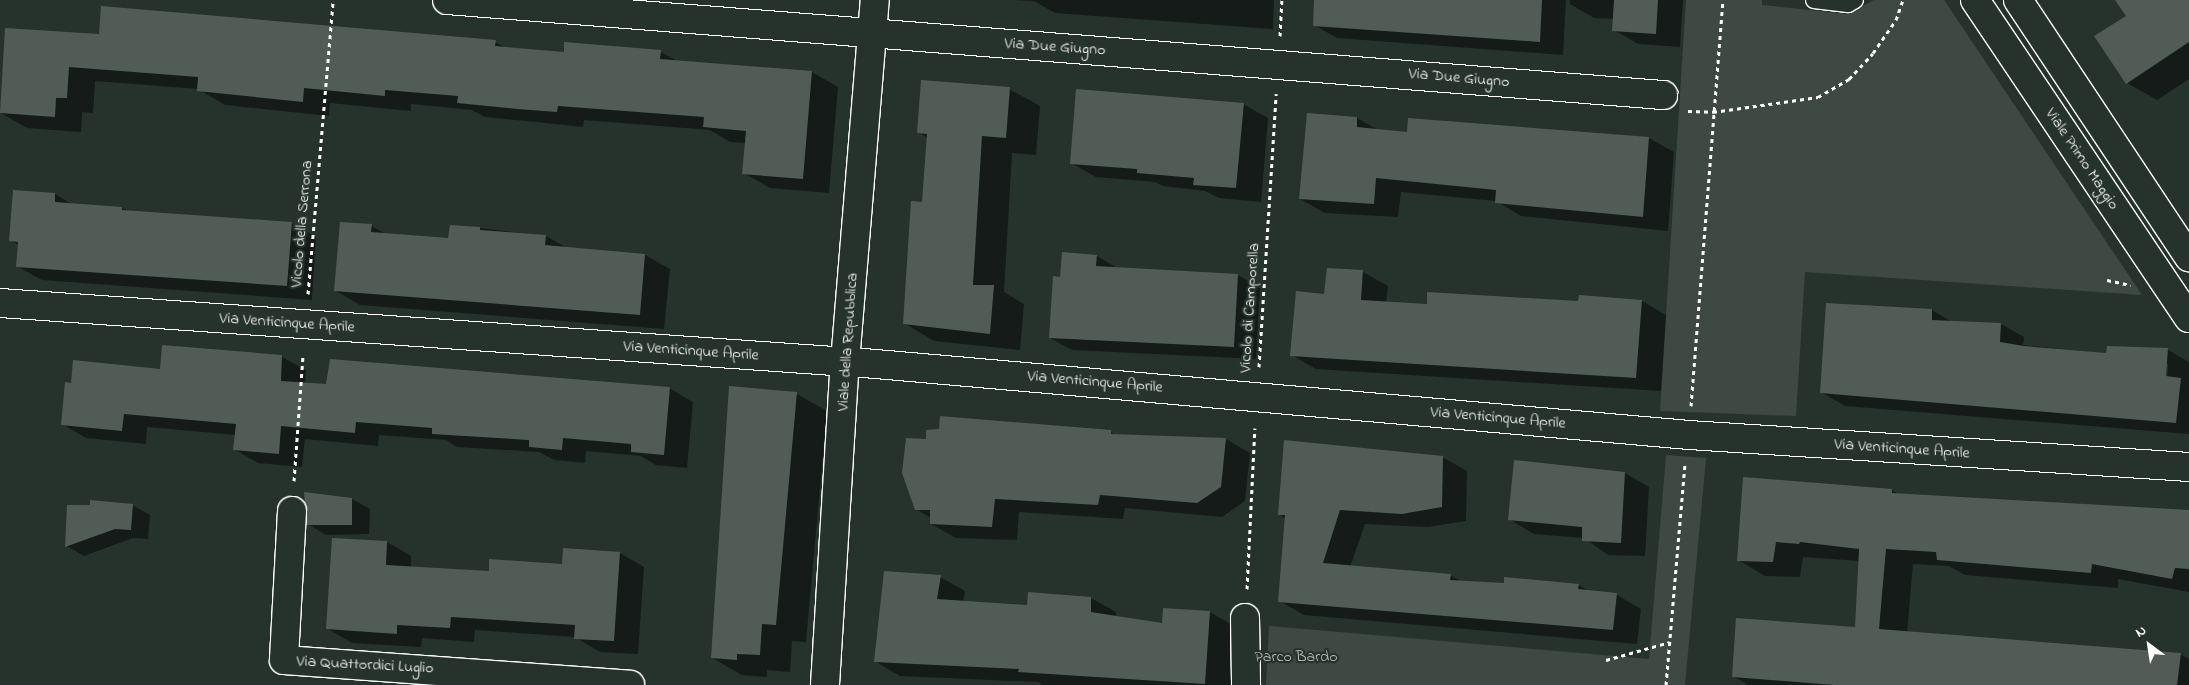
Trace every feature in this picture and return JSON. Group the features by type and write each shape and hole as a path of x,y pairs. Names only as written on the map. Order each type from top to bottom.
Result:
{"street":[{"name":"Via Due Giugno","path":"447,0 1278,63 1674,103"},
{"name":"Viale della Repubblica","path":"825,685 845,362 875,0"},
{"name":"Viale Primo Maggio","path":"1975,0 2189,318"},
{"path":"2018,0 2189,257"},
{"name":"Via Venticinque Aprile","path":"0,303 845,362 1257,396 1689,435 2189,468"},
{"name":"Via Quattordici Luglio","path":"292,511 284,660 444,677 630,685"},
{"path":"1245,618 1246,685"}],"lane":[{"path":"1814,0 1848,4 1855,0"}],"path":[{"name":"Vicolo della Serrona","path":"296,450 333,0"},
{"name":"Vicolo di Camporella","path":"1245,618 1282,0"},
{"path":"1666,685 1689,435 1722,0"},
{"path":"1674,103 1713,112 1818,97 1849,79 1896,20 1903,0"},
{"path":"1606,660 1670,642"}],"green space":[{"path":"1686,0 1762,0 1762,5 1849,14 1874,0 1944,0 2142,295 1805,272 1796,416 1660,411"},
{"name":"Parco Bardo","path":"1666,455 1706,458 1685,685 1266,685 1269,626 1649,659"}],"building":[{"path":"1314,0 1542,0 1540,42 1313,26"},
{"path":"1614,0 1658,0 1656,34 1612,31"},
{"path":"2115,0 2189,0 2189,42 2126,84 2094,36 2126,16"},
{"path":"101,6 496,40 495,46 564,52 564,42 661,50 660,59 812,71 803,179 742,174 746,131 703,127 704,117 558,106 557,112 517,109 457,103 458,96 385,90 385,96 304,88 303,102 197,91 198,77 69,67 67,98 56,98 55,117 0,113 5,28 99,34"},
{"path":"921,80 1010,87 1006,138 982,136 973,285 994,285 990,334 903,324 911,201 922,202 927,134 917,133"},
{"path":"1076,89 1244,103 1236,188 1193,185 1194,178 1137,173 1137,169 1070,164"},
{"path":"1307,113 1357,117 1357,127 1407,132 1408,118 1649,137 1643,217 1495,203 1496,190 1376,178 1374,204 1299,199"},
{"path":"13,190 55,193 55,202 122,207 122,210 292,222 287,286 16,267 18,242 9,241"},
{"path":"340,222 372,224 371,232 448,238 450,225 480,227 480,230 546,235 545,245 645,254 640,315 334,291"},
{"path":"1062,252 1097,255 1096,266 1238,274 1234,347 1049,338 1053,276 1060,277"},
{"path":"1327,268 1363,270 1361,300 1427,304 1427,292 1578,301 1579,295 1642,300 1636,378 1290,356 1296,291 1324,294"},
{"path":"1826,303 1932,309 1932,320 2001,323 2000,342 2024,346 2106,353 2107,346 2168,348 2166,376 2181,378 2176,423 1820,393"},
{"path":"162,345 282,355 281,381 326,384 330,359 670,387 664,455 631,452 631,444 563,438 562,450 529,447 529,440 432,434 432,428 356,422 355,433 281,426 279,454 233,450 236,424 124,414 122,431 61,425 65,382 71,383 73,360 160,369"},
{"path":"729,386 797,392 776,625 762,624 760,655 737,654 737,660 711,658"},
{"path":"940,416 1111,430 1111,434 1226,438 1221,487 1197,503 1100,495 1098,505 995,499 992,527 930,524 930,510 915,510 902,473 906,438 926,439 926,430 939,429"},
{"path":"1284,440 1443,456 1442,507 1402,514 1340,510 1323,563 1451,574 1450,580 1504,583 1504,577 1579,584 1578,589 1617,593 1613,630 1278,602 1285,515 1278,515"},
{"path":"1514,460 1625,472 1621,543 1582,541 1582,527 1508,520"},
{"path":"1743,477 1892,489 1892,493 2189,510 2189,569 2175,568 2172,579 2092,564 2091,573 1937,560 1936,552 1886,549 1879,629 2181,653 2177,685 1834,685 1732,677 1736,618 1855,627 1859,549 1800,542 1799,544 1776,542 1773,562 1737,561"},
{"path":"304,492 352,498 352,525 307,525"},
{"path":"90,500 133,504 131,530 115,529 65,547 67,505 90,505"},
{"path":"332,538 387,541 386,565 489,571 489,559 562,564 563,548 620,552 614,641 574,639 575,625 451,617 450,628 397,625 397,634 326,629"},
{"path":"884,571 941,575 937,599 1027,605 1028,592 1091,597 1091,612 1162,623 1163,608 1210,611 1205,684 1018,672 1019,669 874,662"}]}
